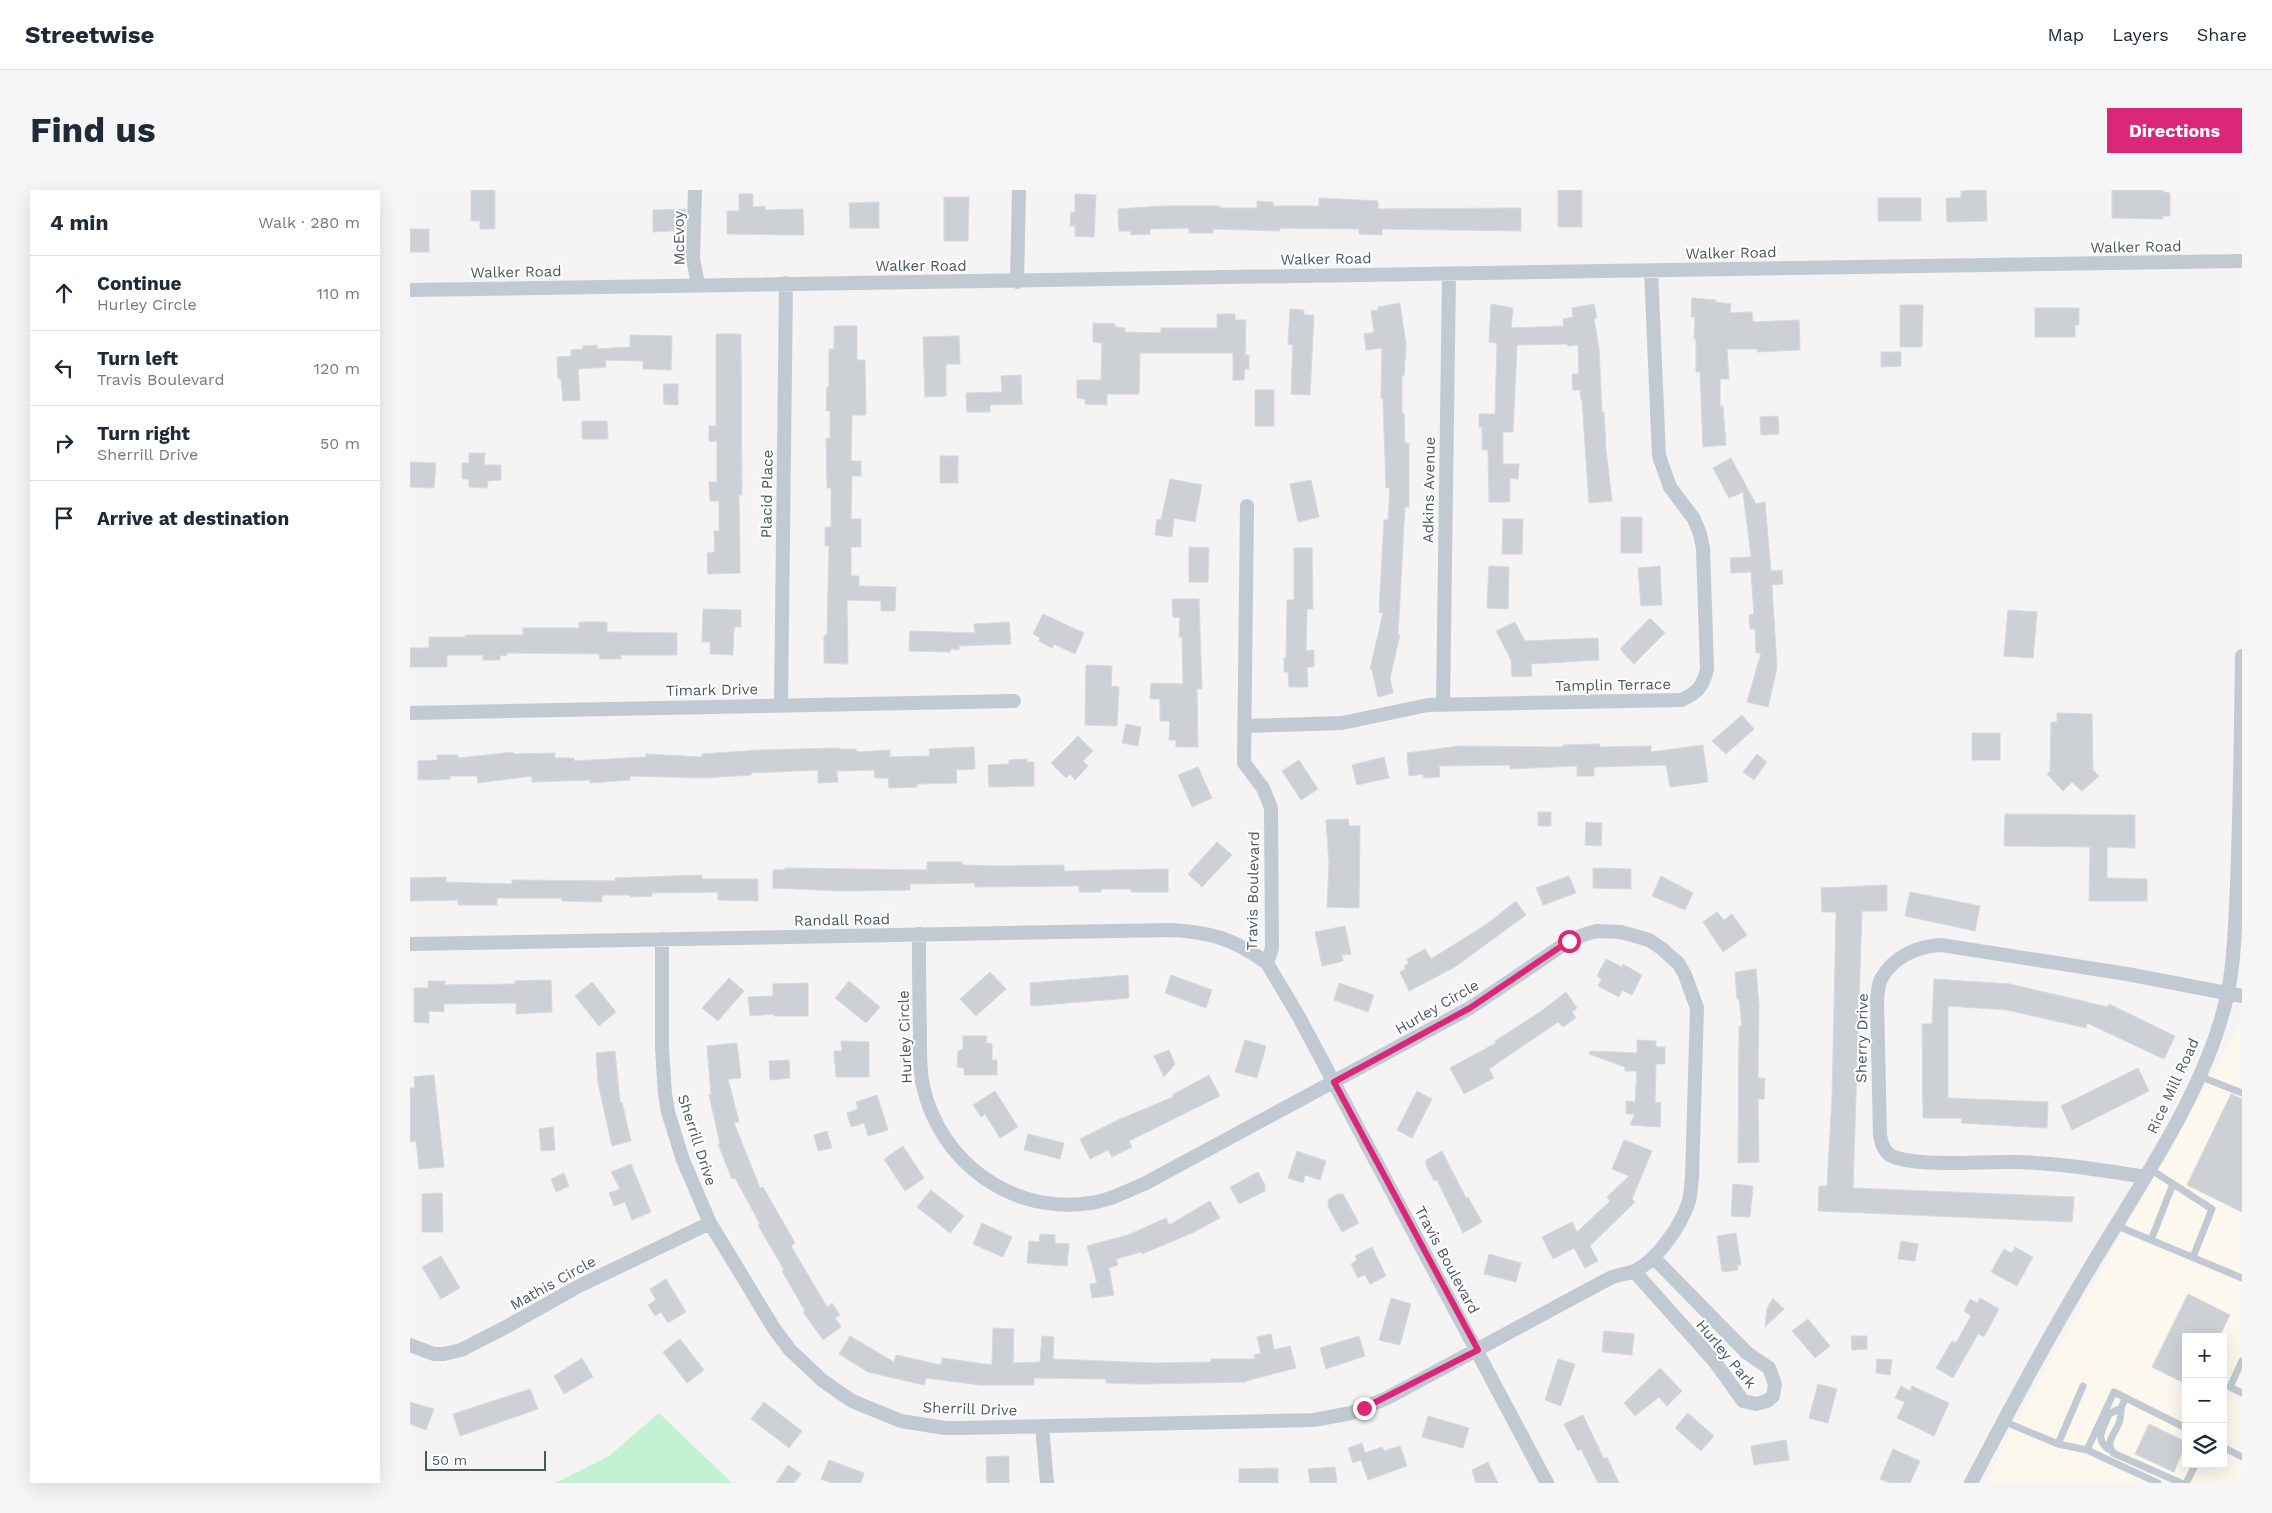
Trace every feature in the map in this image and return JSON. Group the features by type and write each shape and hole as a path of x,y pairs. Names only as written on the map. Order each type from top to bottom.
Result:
{"street":[{"name":"McEvoy","path":"694,190 693,258 698,285"},
{"path":"1017,282 1019,190"},
{"name":"Walker Road","path":"410,290 786,283 1017,282 2242,261"},
{"name":"Tamplin Terrace","path":"1244,726 1342,723 1428,705 1681,700 1693,694 1704,684 1707,669 1707,631 1700,534 1694,519 1683,501 1670,487 1659,456 1651,270"},
{"name":"Adkins Avenue","path":"1443,705 1449,275"},
{"name":"Placid Place","path":"781,705 786,283"},
{"name":"Travis Boulevard","path":"1247,506 1244,763 1262,788 1271,808 1272,948 1267,963 1299,1017 1478,1350 1547,1483"},
{"name":"Rice Mill Road","path":"1972,1483 2003,1421 2061,1315 2178,1120 2207,1057 2228,992 2234,931 2239,830 2242,656"},
{"name":"Timark Drive","path":"410,713 1014,701"},
{"name":"Hurley Circle","path":"919,934 920,1067 927,1102 938,1128 954,1152 986,1181 1003,1191 1052,1203 1089,1204 1109,1199 1144,1184 1470,1008 1569,941 1597,931 1621,932 1649,940 1679,964 1692,991 1697,1008 1692,1178 1689,1200 1679,1223 1667,1241 1653,1257 1634,1271 1610,1278 1478,1350"},
{"name":"Randall Road","path":"410,944 919,934 1200,932 1237,943 1267,963"},
{"name":"Sherrill Drive","path":"662,939 660,983 665,1094 684,1160 710,1223 773,1327 790,1350 823,1381 852,1400 884,1415 917,1424 945,1428 1279,1422 1333,1417 1364,1408 1387,1398 1478,1350"},
{"name":"Sherry Drive","path":"2147,1173 2016,1162 1915,1162 1895,1158 1883,1149 1880,1135 1877,999 1880,980 1908,953 1923,946 1941,945 2228,992 2242,996"},
{"name":"Mathis Circle","path":"410,1345 434,1354 461,1350 506,1328 603,1274 710,1223"},
{"name":"Hurley Park","path":"1634,1271 1715,1362 1743,1401 1756,1404 1767,1401 1773,1396 1775,1384 1769,1368 1747,1353 1653,1257"},
{"path":"1042,1426 1047,1483"}],"lane":[{"path":"2199,1076 2242,1093"},
{"path":"2147,1173 2173,1184 2212,1209 2193,1257"},
{"path":"2151,1240 2173,1184"},
{"path":"2115,1225 2242,1278"},
{"path":"2242,1361 2230,1387 2242,1393"},
{"path":"2058,1444 2083,1386"},
{"path":"2087,1450 2114,1392 2182,1426"},
{"path":"2126,1398 2119,1409 2109,1414 2100,1441 2105,1448 2181,1483"},
{"path":"2113,1452 2109,1442 2120,1420 2119,1409"},
{"path":"2003,1421 2058,1444 2087,1450 2158,1483"},
{"path":"2227,1449 2242,1457"},
{"path":"2186,1483 2194,1468"}],"shaded area":[{"path":"2242,1021 2242,1483 1987,1483 2007,1437"}],"green space":[{"path":"659,1413 732,1483 555,1483 609,1456"}],"building":[{"path":"471,190 495,190 495,229 480,229 480,221 471,221"},
{"path":"1558,190 1582,190 1582,227 1558,227"},
{"path":"1986,190 1987,221 1947,222 1946,198 1961,198 1961,191"},
{"path":"2112,190 2163,190 2163,192 2170,193 2170,216 2163,216 2163,219 2112,218"},
{"path":"739,194 753,194 753,207 765,206 765,210 803,209 804,235 727,234 727,211 739,211"},
{"path":"1075,194 1096,195 1094,237 1075,236 1075,226 1070,226 1071,212 1075,212"},
{"path":"944,197 969,197 968,241 944,241"},
{"path":"1319,198 1378,201 1378,209 1521,208 1521,231 1382,229 1382,235 1359,234 1359,229 1280,228 1280,231 1213,229 1213,233 1189,233 1189,228 1150,229 1150,234 1131,235 1130,231 1119,231 1118,209 1163,206 1257,208 1257,201 1273,202 1273,206 1319,206"},
{"path":"1878,198 1921,198 1921,221 1878,221"},
{"path":"879,202 879,228 850,228 849,203"},
{"path":"686,209 685,230 653,232 653,210"},
{"path":"410,229 429,229 429,252 410,252"},
{"path":"1692,298 1716,300 1716,302 1731,304 1730,313 1752,312 1753,322 1799,320 1800,350 1757,352 1757,349 1727,349 1729,379 1720,379 1720,406 1723,406 1726,445 1703,447 1700,372 1696,372 1695,317 1691,317"},
{"path":"1400,303 1406,345 1404,376 1402,376 1402,413 1404,413 1405,443 1409,443 1409,507 1405,507 1398,635 1400,635 1390,678 1393,693 1378,697 1372,670 1370,669 1383,613 1379,612 1384,520 1388,520 1390,488 1386,488 1383,399 1381,398 1382,348 1366,350 1364,334 1374,332 1371,311 1378,310 1378,307"},
{"path":"1491,304 1513,308 1511,328 1564,326 1563,319 1573,317 1572,308 1594,304 1597,318 1594,319 1599,348 1602,412 1604,412 1612,501 1589,503 1582,400 1580,390 1573,390 1572,374 1579,374 1578,345 1568,346 1567,344 1517,345 1513,432 1503,432 1503,464 1519,464 1518,479 1510,478 1510,502 1489,502 1488,450 1482,450 1482,427 1479,427 1479,414 1495,414 1497,343 1489,342"},
{"path":"1900,305 1923,305 1922,347 1900,347"},
{"path":"2035,308 2079,308 2079,325 2075,325 2075,337 2035,337"},
{"path":"1290,309 1304,310 1304,315 1314,315 1310,395 1291,394 1293,345 1288,344"},
{"path":"1217,314 1235,314 1235,320 1246,320 1245,355 1249,355 1249,369 1245,369 1244,380 1233,380 1233,353 1140,353 1139,394 1107,394 1107,405 1085,404 1085,399 1077,398 1077,380 1101,380 1102,343 1093,342 1093,323 1115,324 1115,327 1125,328 1125,332 1161,333 1161,328 1217,328"},
{"path":"834,326 857,326 857,360 865,360 866,415 852,415 851,461 861,461 861,476 852,476 851,519 861,519 861,547 851,547 851,576 859,576 859,586 896,587 895,611 881,611 881,601 847,600 848,664 824,663 824,636 827,635 829,546 825,546 825,527 831,527 831,488 827,488 826,438 830,438 830,411 826,411 827,387 829,387 829,349 834,349"},
{"path":"716,334 741,334 742,495 739,495 740,573 708,574 707,553 715,552 714,531 719,531 719,501 710,501 709,482 717,482 717,441 709,442 709,426 716,426"},
{"path":"630,335 672,336 671,370 643,369 643,361 605,360 606,367 578,369 580,400 563,401 561,379 558,379 557,357 571,356 571,350 583,349 583,346 597,345 597,349 630,347"},
{"path":"959,336 960,364 946,364 946,396 925,397 923,337"},
{"path":"1881,352 1901,352 1901,366 1881,367"},
{"path":"1021,375 1022,404 990,405 990,412 967,412 966,393 1002,392 1001,376"},
{"path":"663,384 678,384 678,405 664,404"},
{"path":"1255,390 1274,390 1274,426 1255,426"},
{"path":"1778,416 1779,434 1761,435 1760,417"},
{"path":"582,421 607,421 608,439 582,439"},
{"path":"469,453 485,453 484,465 501,465 501,480 488,481 487,488 469,487 469,479 462,479 462,463 469,463"},
{"path":"940,456 958,456 958,483 940,483"},
{"path":"1731,458 1756,504 1765,502 1771,571 1782,570 1783,584 1772,585 1777,668 1768,707 1747,702 1761,653 1756,653 1755,629 1750,629 1749,615 1754,614 1751,572 1731,573 1730,558 1751,557 1743,492 1729,498 1713,468"},
{"path":"410,462 436,463 434,488 410,487"},
{"path":"1170,479 1202,485 1195,522 1174,518 1172,537 1155,535 1157,519 1161,520"},
{"path":"1311,480 1319,517 1298,522 1290,484"},
{"path":"1621,517 1642,517 1642,553 1621,553"},
{"path":"1503,519 1523,519 1522,554 1502,554"},
{"path":"1189,547 1209,548 1208,582 1189,582"},
{"path":"1294,548 1312,548 1313,609 1307,609 1306,651 1314,650 1314,667 1307,667 1308,687 1289,687 1288,672 1284,672 1287,600 1294,600"},
{"path":"1489,566 1509,567 1508,609 1487,608"},
{"path":"1660,566 1662,605 1641,606 1638,568"},
{"path":"1172,599 1199,599 1202,689 1197,689 1198,747 1176,747 1176,740 1169,740 1170,721 1160,721 1160,699 1150,699 1151,683 1183,684 1182,637 1179,637 1180,618 1173,617"},
{"path":"703,609 741,610 741,627 734,627 733,655 710,654 710,642 702,642"},
{"path":"2008,610 2037,612 2033,658 2004,656"},
{"path":"1043,614 1084,633 1075,654 1054,644 1052,648 1039,641 1040,638 1033,634"},
{"path":"1650,618 1665,633 1634,664 1620,649"},
{"path":"579,622 607,622 607,632 677,633 677,655 621,655 621,659 600,659 599,654 507,653 507,656 500,655 500,660 483,660 483,655 447,655 447,667 410,667 410,648 429,648 429,637 523,635 523,628 579,628"},
{"path":"1009,622 1011,644 959,646 959,650 951,649 950,652 909,651 910,631 975,633 974,624"},
{"path":"1515,622 1525,641 1598,638 1599,660 1531,664 1532,676 1512,677 1511,660 1496,631"},
{"path":"1086,665 1112,666 1111,686 1119,687 1117,726 1085,725"},
{"path":"2057,713 2092,714 2093,770 2099,776 2082,791 2072,782 2063,791 2047,774 2050,771 2051,722 2057,722"},
{"path":"1742,715 1754,729 1726,754 1712,741"},
{"path":"1126,724 1141,727 1138,746 1122,743"},
{"path":"1972,733 2000,733 2000,760 1972,760"},
{"path":"1078,736 1093,751 1083,761 1088,766 1075,780 1070,774 1066,778 1051,763"},
{"path":"1600,744 1600,747 1651,746 1651,752 1703,745 1708,782 1670,787 1666,765 1594,767 1594,776 1577,776 1577,766 1510,769 1510,765 1439,766 1440,777 1424,778 1423,774 1409,776 1407,753 1459,746 1563,747 1563,745"},
{"path":"974,747 975,769 956,770 957,783 917,784 917,787 889,788 888,778 875,778 874,770 837,771 838,782 818,783 818,770 751,773 751,775 703,778 630,776 630,780 590,783 590,780 532,782 532,776 478,783 477,776 450,776 450,779 418,780 418,761 437,760 437,755 458,755 458,758 513,752 513,754 555,753 555,758 574,758 574,761 646,757 646,754 702,757 702,754 760,750 839,748 856,749 857,752 890,750 890,757 930,756 929,749"},
{"path":"1757,754 1767,762 1754,780 1743,772"},
{"path":"1384,757 1389,778 1357,785 1352,765"},
{"path":"1027,759 1027,762 1034,762 1034,786 989,787 988,765 1009,764 1009,760"},
{"path":"1299,760 1318,789 1301,800 1282,771"},
{"path":"1198,767 1212,798 1192,807 1178,775"},
{"path":"1538,812 1551,812 1551,826 1538,826"},
{"path":"2005,814 2135,815 2135,848 2107,847 2107,878 2147,879 2147,901 2089,901 2090,847 2004,846"},
{"path":"1348,819 1349,826 1360,826 1359,908 1327,907 1329,863 1326,820"},
{"path":"1586,822 1602,823 1601,846 1585,845"},
{"path":"1217,842 1232,855 1202,887 1188,874"},
{"path":"927,862 962,862 962,865 1001,866 1064,865 1064,871 1168,869 1168,892 1131,892 1131,889 1101,889 1101,892 1079,892 1079,886 975,887 975,883 910,884 910,890 843,891 773,888 773,870 785,870 785,868 927,870"},
{"path":"1593,868 1631,869 1631,889 1593,888"},
{"path":"702,875 702,879 758,879 758,901 718,900 718,892 652,893 652,896 631,897 630,895 602,895 602,902 562,901 562,898 497,898 497,905 458,905 458,900 410,901 410,878 446,877 446,882 512,884 512,880 615,881 615,878"},
{"path":"1569,876 1576,893 1543,905 1536,888"},
{"path":"1661,876 1693,893 1685,910 1652,896"},
{"path":"1887,885 1887,911 1862,911 1853,1188 2074,1197 2072,1222 1818,1211 1819,1186 1827,1186 1832,1098 1836,912 1822,912 1821,888"},
{"path":"1910,892 1980,906 1975,931 1905,916"},
{"path":"1516,901 1526,915 1455,967 1409,991 1400,972 1406,969 1404,966 1409,963 1407,959 1425,949 1431,959 1487,924"},
{"path":"1717,912 1724,920 1732,914 1747,935 1723,952 1703,922"},
{"path":"1345,926 1351,954 1342,955 1343,961 1322,966 1315,932"},
{"path":"1606,959 1622,967 1623,964 1642,975 1632,995 1622,990 1619,997 1598,986 1602,979 1597,976"},
{"path":"1756,969 1759,1005 1758,1078 1765,1078 1764,1099 1758,1099 1759,1162 1738,1163 1739,1026 1742,1026 1735,972"},
{"path":"990,972 1006,989 976,1016 960,999"},
{"path":"1128,975 1129,998 1031,1006 1030,983"},
{"path":"1171,975 1212,990 1206,1008 1165,993"},
{"path":"729,978 744,991 718,1021 702,1008"},
{"path":"1934,979 2010,984 2108,1007 2109,1004 2175,1036 2164,1059 2087,1023 2086,1028 2007,1010 1948,1006 1948,1098 2048,1102 2047,1128 1961,1123 1962,1118 1923,1118 1922,1024 1932,1024"},
{"path":"551,980 552,1012 516,1014 516,1003 444,1004 444,1012 429,1011 429,1023 414,1022 414,988 428,988 428,981 445,981 445,985 515,984 515,981"},
{"path":"849,981 880,1007 866,1023 835,998"},
{"path":"592,982 616,1012 599,1026 575,996"},
{"path":"808,983 808,1016 774,1016 774,1014 750,1016 748,997 773,996 773,984"},
{"path":"1339,983 1374,995 1368,1012 1334,1000"},
{"path":"1566,992 1577,1008 1572,1012 1576,1018 1563,1027 1558,1022 1489,1069 1494,1078 1464,1094 1450,1068 1496,1043 1495,1041 1540,1012"},
{"path":"963,1036 987,1036 986,1043 992,1044 992,1060 997,1060 997,1075 964,1075 964,1068 957,1067 958,1051 963,1049"},
{"path":"1245,1040 1266,1046 1257,1078 1235,1072"},
{"path":"1637,1040 1656,1041 1656,1047 1665,1047 1665,1064 1656,1064 1655,1102 1661,1103 1660,1127 1630,1125 1635,1114 1626,1114 1626,1101 1635,1102 1637,1071 1625,1071 1625,1067 1589,1054 1590,1051 1637,1053"},
{"path":"841,1041 869,1042 869,1077 836,1077 834,1051 842,1051"},
{"path":"737,1043 741,1078 728,1079 739,1122 734,1123 760,1188 763,1187 795,1243 791,1246 827,1307 832,1303 840,1315 835,1318 841,1327 823,1340 803,1312 805,1311 782,1271 784,1270 758,1225 760,1224 735,1178 732,1179 718,1144 720,1144 709,1095 711,1095 707,1046"},
{"path":"1169,1050 1175,1064 1164,1077 1154,1056"},
{"path":"615,1051 620,1103 622,1102 631,1141 612,1146 598,1083 596,1053"},
{"path":"789,1060 790,1078 770,1080 769,1061"},
{"path":"2138,1068 2149,1091 2072,1130 2061,1106"},
{"path":"434,1075 444,1167 419,1169 416,1141 410,1142 410,1088 415,1088 414,1077"},
{"path":"1209,1075 1220,1096 1129,1141 1132,1147 1112,1157 1108,1150 1090,1159 1080,1139 1118,1120 1173,1097 1172,1095"},
{"path":"995,1091 1018,1127 1000,1138 985,1114 981,1117 973,1105"},
{"path":"1417,1091 1432,1099 1412,1138 1397,1130"},
{"path":"2231,1094 2242,1099 2242,1212 2187,1185"},
{"path":"877,1095 888,1130 868,1136 864,1123 851,1127 847,1113 858,1109 856,1102"},
{"path":"553,1127 555,1150 541,1151 539,1129"},
{"path":"827,1131 832,1148 818,1151 814,1135"},
{"path":"1028,1134 1064,1143 1060,1159 1024,1150"},
{"path":"1624,1140 1652,1151 1632,1199 1635,1202 1590,1246 1598,1261 1585,1268 1574,1248 1553,1259 1542,1237 1572,1222 1577,1232 1610,1201 1607,1197 1629,1176 1612,1169"},
{"path":"903,1146 924,1178 905,1191 884,1159"},
{"path":"1297,1151 1326,1161 1320,1180 1305,1175 1303,1183 1288,1178"},
{"path":"1442,1151 1466,1198 1468,1197 1482,1222 1463,1233 1437,1180 1434,1181 1426,1165 1426,1160"},
{"path":"631,1164 651,1212 632,1220 625,1202 614,1206 609,1193 620,1189 611,1172"},
{"path":"1258,1172 1265,1185 1265,1191 1239,1204 1230,1187"},
{"path":"564,1173 569,1186 556,1192 551,1179"},
{"path":"1733,1184 1753,1186 1750,1217 1731,1216"},
{"path":"931,1190 964,1216 950,1233 917,1207"},
{"path":"442,1193 443,1232 422,1232 422,1194"},
{"path":"1337,1194 1343,1194 1359,1223 1342,1232 1328,1207 1329,1199"},
{"path":"1210,1201 1220,1218 1192,1233 1142,1254 1141,1252 1116,1259 1118,1265 1109,1268 1114,1295 1092,1298 1090,1284 1097,1283 1087,1246 1128,1235 1166,1218 1169,1225"},
{"path":"982,1223 1012,1237 1003,1257 973,1244"},
{"path":"1736,1233 1741,1265 1737,1265 1738,1270 1722,1272 1717,1236"},
{"path":"1040,1234 1055,1235 1055,1243 1069,1244 1067,1266 1027,1263 1029,1241 1039,1242"},
{"path":"1901,1241 1918,1244 1915,1261 1898,1259"},
{"path":"1372,1247 1386,1276 1370,1284 1365,1275 1358,1278 1351,1264 1357,1260 1355,1256"},
{"path":"2015,1247 2033,1257 2017,1286 1991,1272 2004,1249 2012,1253"},
{"path":"1489,1254 1521,1263 1516,1282 1484,1274"},
{"path":"441,1256 460,1288 441,1299 422,1267"},
{"path":"666,1279 686,1312 668,1323 661,1312 655,1316 648,1305 656,1300 650,1289"},
{"path":"2188,1294 2230,1315 2221,1333 2182,1333 2182,1382 2152,1367"},
{"path":"1391,1298 1411,1304 1400,1345 1379,1340"},
{"path":"1773,1298 1784,1309 1765,1327 1767,1308"},
{"path":"1980,1298 1999,1309 1984,1337 1978,1334 1953,1378 1936,1368 1952,1341 1956,1343 1971,1316 1964,1311 1970,1299 1977,1303"},
{"path":"1808,1319 1830,1346 1815,1358 1792,1331"},
{"path":"993,1328 1014,1329 1013,1363 1040,1362 1042,1336 1054,1337 1053,1359 1155,1363 1211,1362 1211,1359 1255,1359 1254,1355 1261,1353 1257,1337 1271,1334 1274,1350 1290,1346 1296,1368 1246,1382 1143,1384 1106,1383 1106,1379 1034,1378 1034,1385 980,1385 926,1378 924,1385 868,1372 839,1354 850,1336 894,1362 896,1355 941,1365 942,1358 992,1365"},
{"path":"1604,1331 1634,1334 1632,1355 1602,1352"},
{"path":"1359,1336 1365,1356 1326,1369 1320,1348"},
{"path":"1851,1336 1867,1336 1867,1349 1852,1350"},
{"path":"680,1339 704,1370 687,1383 663,1352"},
{"path":"582,1358 593,1377 564,1394 554,1376"},
{"path":"1558,1359 1575,1364 1561,1406 1545,1400"},
{"path":"1877,1359 1892,1360 1890,1375 1876,1373"},
{"path":"1660,1368 1682,1391 1667,1406 1659,1397 1635,1416 1624,1403"},
{"path":"1818,1384 1837,1389 1828,1423 1809,1418"},
{"path":"1901,1386 1910,1391 1912,1386 1949,1403 1934,1436 1897,1418 1905,1402 1895,1398"},
{"path":"530,1389 538,1409 460,1436 453,1414"},
{"path":"410,1402 434,1409 426,1430 410,1424"},
{"path":"764,1402 802,1431 789,1448 751,1419"},
{"path":"1688,1413 1714,1436 1701,1451 1675,1428"},
{"path":"1583,1415 1604,1459 1607,1457 1619,1483 1598,1483 1581,1449 1578,1451 1564,1424"},
{"path":"1428,1416 1469,1428 1463,1448 1422,1437"},
{"path":"2149,1424 2182,1440 2182,1452 2174,1472 2135,1454"},
{"path":"1786,1440 1789,1460 1754,1465 1751,1446"},
{"path":"1362,1443 1365,1453 1382,1447 1384,1451 1400,1446 1407,1466 1368,1480 1361,1460 1353,1463 1348,1448"},
{"path":"1893,1449 1920,1461 1910,1483 1890,1483 1880,1479"},
{"path":"1009,1456 1009,1483 987,1483 986,1457"},
{"path":"829,1460 864,1473 861,1483 832,1483 821,1479"},
{"path":"1488,1462 1498,1483 1476,1483 1472,1470"},
{"path":"788,1465 801,1474 794,1483 776,1483"},
{"path":"1335,1467 1337,1483 1310,1483 1308,1469"},
{"path":"1278,1468 1278,1483 1239,1483 1239,1469"}],"route":[{"path":"1364,1408 1387,1398 1478,1350 1334,1082 1417,1038 1500,990 1569,941"}]}
